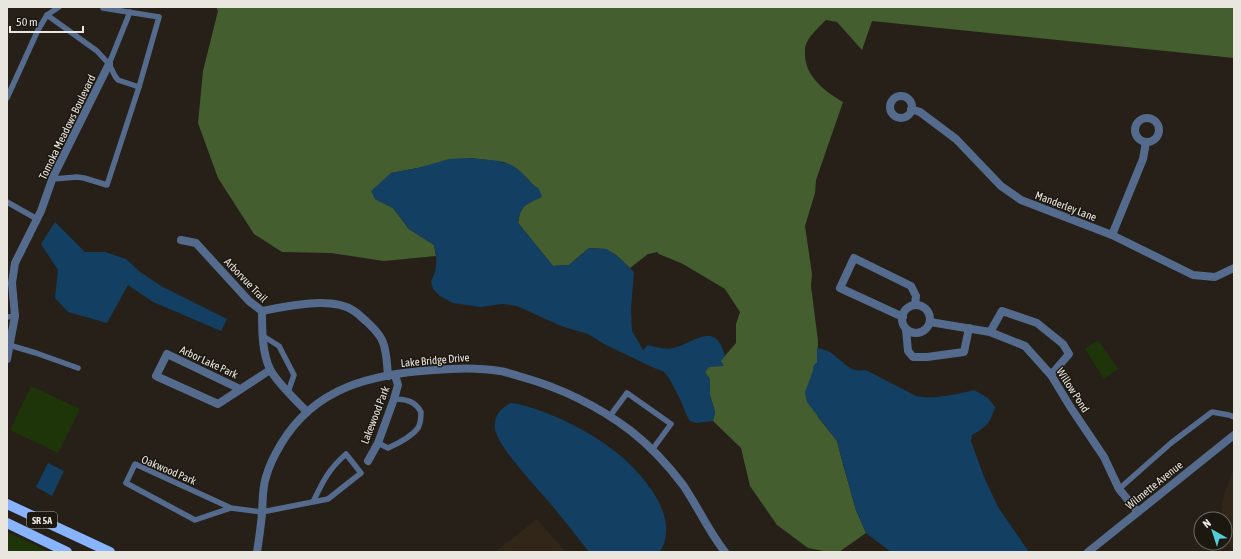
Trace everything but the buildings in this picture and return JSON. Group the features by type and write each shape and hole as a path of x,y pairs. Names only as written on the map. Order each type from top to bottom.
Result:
{"main road":[{"name":"SR 5A","path":"7,504 110,552"},
{"name":"SR 5A","path":"7,523 68,552"}],"street":[{"name":"Tomoka Meadows Boulevard","path":"7,359 11,317 12,283 15,263 37,219 52,179 109,64"},
{"name":"Manderley Lane","path":"911,109 920,112 956,139 1002,186 1021,200 1112,235 1193,275 1215,277 1234,268"},
{"path":"1112,235 1143,158 1146,142"},
{"name":"Arborvue Trail","path":"181,240 196,243 249,301 262,311 263,336 270,370 307,412"},
{"path":"902,317 840,288 854,258 911,286 916,296 916,306"},
{"name":"Lakewood Park","path":"262,311 301,304 332,304 344,306 354,311 377,332 382,340 392,375 398,385 378,443 368,461"},
{"path":"906,329 914,333 919,333 927,328 930,322 928,311 920,306 916,306 907,309 902,317 906,329 908,351 913,357 928,357 964,352 969,328"},
{"path":"990,332 1002,312 1037,323 1063,344 1069,354 1051,375"},
{"name":"Willow Pond","path":"930,322 990,332 1025,346 1051,375 1070,408 1104,456 1119,489 1138,512"},
{"name":"Arbor Lake Park","path":"240,389 167,354 156,376 218,404 270,370"},
{"name":"Lake Bridge Drive","path":"257,552 260,538 262,497 266,478 274,458 292,428 307,412 322,400 356,383 416,371 470,367 501,371 541,383 576,397 610,416 632,431 661,459 684,486 704,521 726,552"},
{"name":"Wilmette Avenue","path":"1091,551 1234,435"},
{"path":"260,538 263,552"}],"lane":[{"path":"7,98 38,30 47,16 59,7"},
{"path":"52,179 77,177 107,185 139,87 159,16 103,8"},
{"path":"109,64 130,12"},
{"path":"47,16 97,51 109,64 118,80 139,87"},
{"path":"7,202 37,219"},
{"path":"263,336 279,346 294,375 288,392"},
{"path":"9,345 78,368"},
{"path":"610,416 627,393 671,424 652,450"},
{"path":"378,443 388,448 399,443 418,428 422,412 414,403 403,399 394,399"},
{"path":"1119,489 1171,444 1212,412 1234,417"},
{"name":"Oakwood Park","path":"231,508 195,520 126,483 136,464 231,508 262,512 328,500 361,473 346,454 333,466 324,479 313,502"}],"shaded area":[{"path":"1234,468 1234,552 1233,511 1222,511 1222,501"},
{"path":"537,519 566,552 495,552"}],"green space":[{"path":"216,7 1234,7 1234,58 872,21 862,50 837,22 826,20 813,34 807,42 805,50 807,67 811,75 822,87 843,102 816,180 815,193 805,226 812,274 811,286 818,341 817,363 814,365 811,378 818,417 837,441 856,510 866,533 839,552 829,552 808,548 777,525 750,486 741,448 713,421 715,412 710,395 710,380 705,372 708,367 717,365 736,343 736,324 740,312 725,289 683,264 657,252 648,254 630,268 616,255 606,249 589,248 569,265 553,266 518,223 520,213 524,206 531,202 539,189 516,168 504,162 470,158 391,173 375,199 393,208 409,229 434,245 436,256 384,261 331,253 282,252 254,234 218,178 198,123 203,71 218,11"},
{"path":"1098,340 1118,369 1104,379 1085,349"},
{"path":"31,386 80,409 58,453 10,430"},
{"path":"7,532 50,552 7,552"}],"water":[{"path":"470,158 494,160 511,165 519,170 539,189 542,197 525,206 520,212 518,223 553,266 569,265 589,248 606,249 616,255 634,272 631,309 632,331 643,350 648,345 670,349 704,336 716,338 721,345 725,356 721,361 724,366 709,367 705,372 710,380 710,395 715,412 713,421 696,423 690,421 669,378 663,371 606,345 588,334 561,326 517,306 502,304 481,307 453,303 440,296 433,289 431,281 435,272 436,263 434,245 409,229 393,208 375,199 371,191 391,173 418,168 449,159"},
{"path":"55,222 85,252 105,252 126,259 140,272 161,286 227,319 221,331 153,302 128,285 107,323 68,312 55,298 58,270 41,244"},
{"path":"817,348 830,352 846,366 855,370 866,370 916,396 938,397 974,390 988,398 995,407 993,413 987,424 981,430 972,435 971,441 984,477 998,507 1029,552 891,552 866,533 856,510 837,441 807,402 805,392 814,365 817,363"},
{"path":"511,403 544,412 595,437 610,447 635,470 647,483 656,497 665,517 665,538 660,552 589,552 549,502 518,467 498,437 495,429 495,420 498,413"},
{"path":"48,463 64,471 52,496 36,487"}]}
